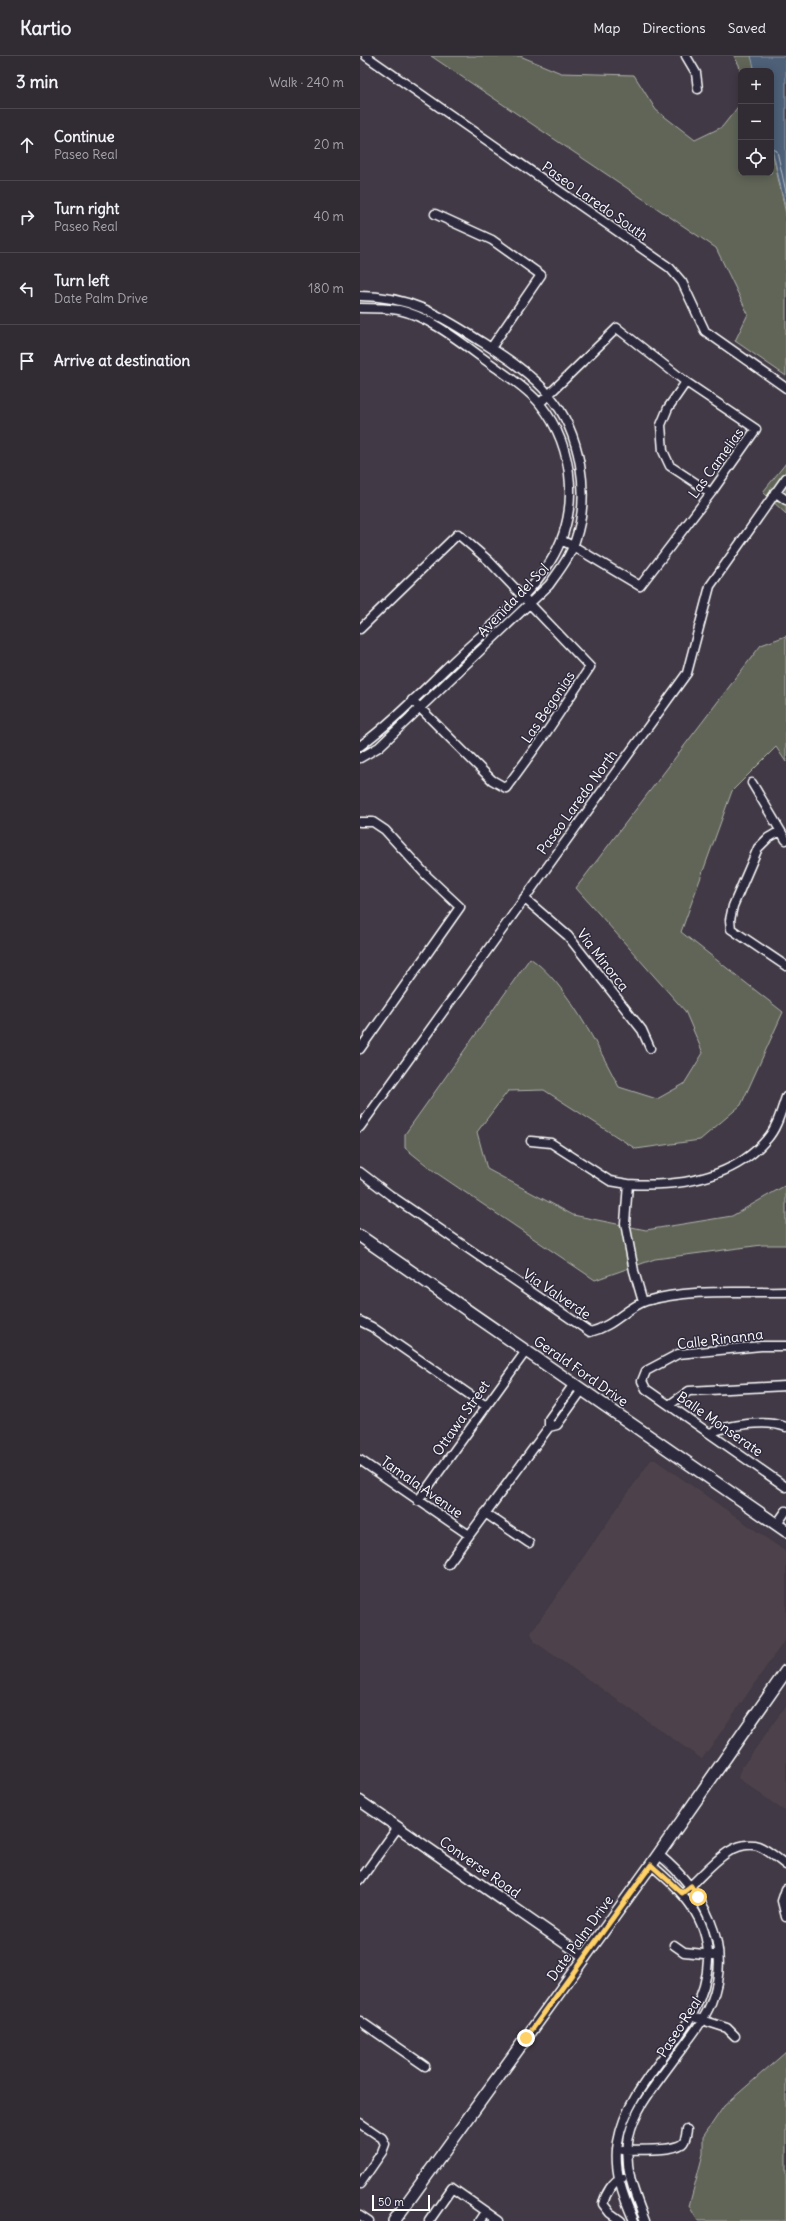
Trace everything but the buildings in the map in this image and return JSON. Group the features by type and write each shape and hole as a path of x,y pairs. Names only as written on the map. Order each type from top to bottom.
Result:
{"main road":[{"name":"Gerald Ford Drive","path":"360,1236 781,1527"},
{"name":"Date Palm Drive","path":"394,2221 651,1865 786,1671"}],"street":[{"name":"Paseo Laredo South","path":"366,56 670,268 682,282 705,332 786,388"},
{"path":"686,56 696,73 698,89"},
{"path":"435,214 492,240 541,275 492,348"},
{"name":"Avenida del Sol","path":"360,296 376,296 422,306 443,317 492,348 533,379 549,395 569,428 578,450 583,500 581,520 573,546 550,585 379,747 360,758"},
{"name":"Avenida del Sol","path":"360,308 400,310 432,324 508,376 540,403 559,436 566,455 569,475 568,520 561,540 550,563 521,596 412,700 360,746"},
{"name":"Las Camelias","path":"540,403 617,328 686,382 756,429 711,493 640,586 561,540"},
{"path":"686,382 668,408 661,426 663,451 670,466 711,493"},
{"name":"Paseo Laredo North","path":"360,1127 687,673 710,586 786,478"},
{"path":"775,492 786,500"},
{"name":"Las Begonias","path":"360,629 458,534 489,561 590,667 546,734 506,788 492,780 412,700"},
{"path":"752,783 786,840"},
{"path":"360,822 372,822 385,830 427,876 460,907 360,1049"},
{"path":"780,830 768,838 758,848 733,906 730,920 731,929 786,966"},
{"name":"Via Minorca","path":"524,898 568,936 642,1030 650,1048"},
{"path":"531,1141 551,1143 610,1181 651,1186 710,1177 734,1168 768,1138 776,1124 786,1097"},
{"name":"Via Valverde","path":"360,1172 390,1195 590,1332 600,1330 644,1302 671,1294 786,1292"},
{"path":"628,1184 625,1223 634,1271 644,1302"},
{"path":"360,1321 372,1327 486,1406"},
{"name":"Calle Rinanna","path":"642,1380 646,1371 678,1354 761,1346 786,1346"},
{"name":"Ottawa Street","path":"418,1501 526,1351"},
{"name":"Balle Monserate","path":"642,1380 646,1389 786,1487"},
{"path":"669,1405 690,1391 786,1386"},
{"path":"549,1427 548,1420 553,1413 578,1387"},
{"path":"448,1564 549,1427 557,1425 578,1387"},
{"path":"553,1413 561,1419"},
{"path":"710,1433 723,1428 776,1423 786,1427"},
{"name":"Tamala Avenue","path":"360,1460 469,1535"},
{"path":"781,1527 786,1511"},
{"path":"485,1513 529,1543"},
{"name":"Converse Road","path":"360,1801 585,1957"},
{"path":"360,1880 398,1827"},
{"path":"682,1893 730,1850 746,1844 760,1846 786,1865"},
{"name":"Paseo Real","path":"645,2221 629,2176 627,2150 635,2118 656,2084 702,2020 714,1992 718,1955 709,1918 691,1886 658,1854"},
{"name":"Paseo Real","path":"634,2221 619,2179 617,2150 624,2117 630,2104 692,2017 706,1983 708,1955 706,1936 698,1917 682,1893 651,1865"},
{"path":"786,1889 782,1901 786,1917"},
{"path":"674,1945 684,1952 718,1955"},
{"path":"692,2017 727,2028 735,2036"},
{"path":"360,2021 425,2066"},
{"path":"648,2078 656,2084"},
{"path":"360,2123 382,2138 385,2144 382,2152 360,2184"},
{"path":"617,2150 670,2148 681,2145 685,2141 687,2130"},
{"path":"621,2221 610,2214 603,2204 605,2197 619,2179 629,2176"},
{"path":"429,2221 452,2188 499,2221"},
{"path":"480,2221 486,2212"},
{"path":"360,2215 369,2221"}],"shaded area":[{"path":"651,1460 655,1460 786,1552 786,1638 702,1759 535,1642 531,1633"},
{"path":"786,1706 786,1812 738,1778 741,1769"}],"green space":[{"path":"431,56 520,56 561,73 634,75 656,110 695,140 722,127 738,107 738,176 774,176 774,159 786,214 786,376 735,341 748,314 716,248"},
{"path":"734,56 752,56 754,68 740,68"},
{"path":"786,463 786,514 763,492"},
{"path":"786,636 786,762 776,747 732,791 681,932 783,1012 741,1105 700,1140 636,1149 544,1090 508,1091 477,1132 487,1169 573,1215 646,1230 732,1216 786,1185 786,1245 762,1245 655,1259 595,1280 435,1172 405,1148 405,1134 530,958 544,969 569,999 591,1035 619,1087 657,1099 684,1084 703,1053 685,1011 576,888 761,645"},
{"path":"786,2052 786,2221 698,2221 689,2206 703,2154 703,2137 724,2106"}],"water":[{"path":"751,56 786,56 786,210 774,157 774,68 754,68"}],"route":[{"path":"526,2038 651,1865 682,1893 691,1886 698,1897"}]}
